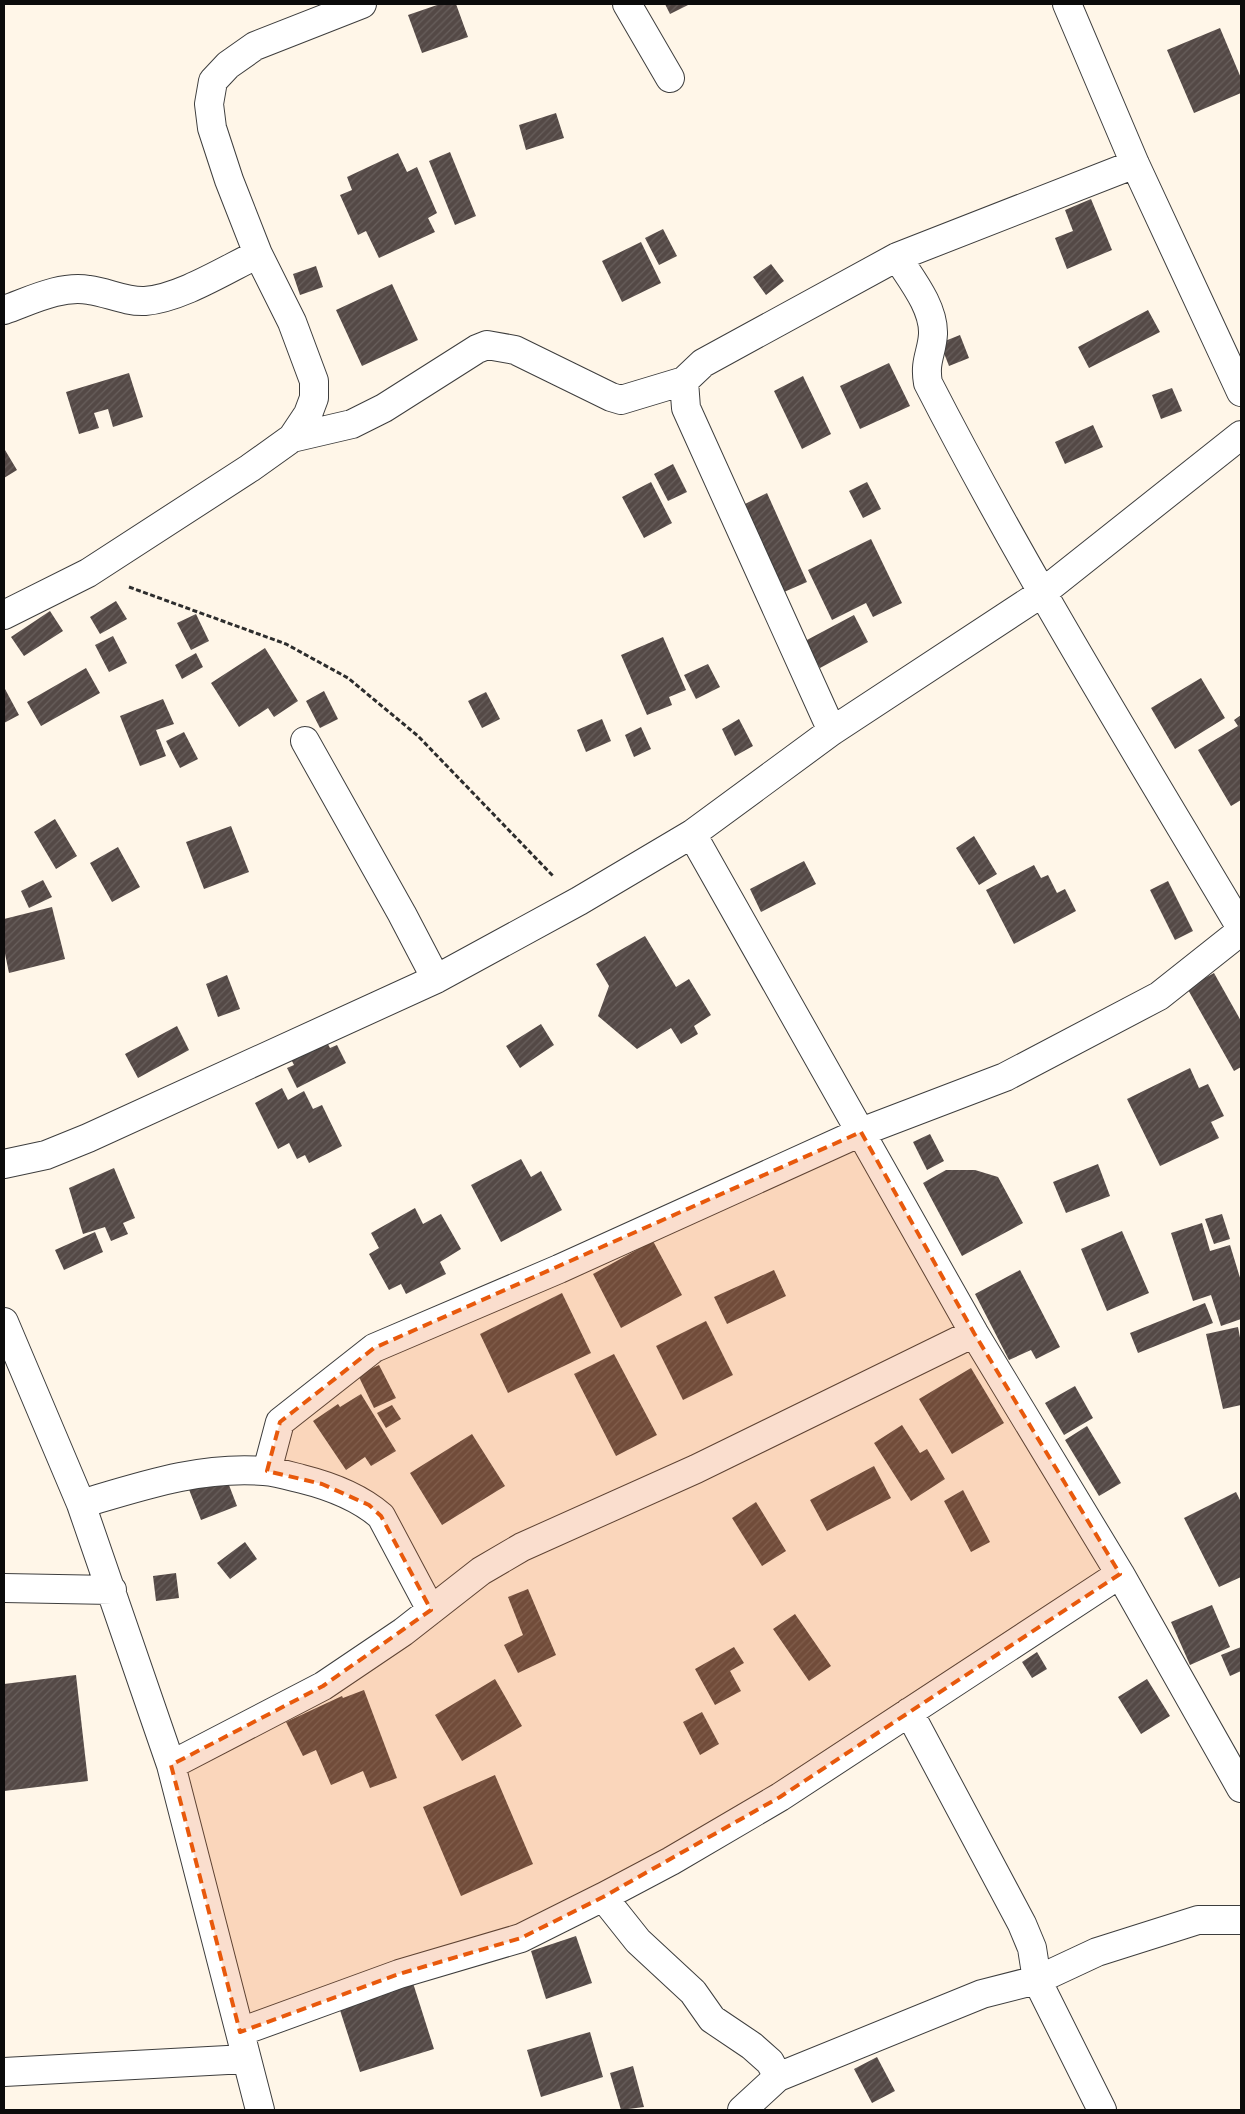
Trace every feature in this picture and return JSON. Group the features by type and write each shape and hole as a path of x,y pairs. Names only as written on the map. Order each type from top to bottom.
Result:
{"street":[{"path":"4,615 88,573 250,468 292,438 308,414 314,398 314,381 292,322 258,254 228,180 212,128 208,104 213,82 228,65 255,46 362,4"},
{"path":"627,4 670,78"},
{"path":"1067,4 1135,164 1241,392"},
{"path":"292,438 352,424 384,408 477,349 487,345 515,350 610,397 621,400 684,381 703,363 897,257 1135,164"},
{"path":"4,310 53,293 72,289 89,290 112,297 144,301 166,296 258,254"},
{"path":"267,1471 280,1422 374,1348 559,1269 861,1132 1005,1076 1159,996 1241,929 980,485 928,383 925,370 933,337 933,327 922,298 897,257"},
{"path":"684,381 686,408 832,731"},
{"path":"4,1164 46,1155 88,1138 436,979 579,901 692,834 832,731 1042,593 1241,435"},
{"path":"305,741 402,914 436,979"},
{"path":"692,834 974,1333 1120,1574 1241,1788"},
{"path":"4,1322 81,1504 171,1764 260,2110"},
{"path":"171,1764 323,1686 403,1632 481,1571 522,1547 696,1469 974,1333"},
{"path":"81,1504 174,1476 226,1469 267,1471 322,1484 369,1505 381,1516 431,1610"},
{"path":"240,2032 399,1974 521,1938 603,1897 671,1861 780,1797 1120,1574"},
{"path":"4,1588 112,1590"},
{"path":"908,1712 1022,1924 1032,1948 1037,1980 1102,2110"},
{"path":"603,1897 638,1941 693,1992 712,2019 752,2046 770,2062 778,2077"},
{"path":"742,2110 778,2077 982,1994 1037,1980 1097,1952 1198,1920 1241,1920"},
{"path":"4,2072 246,2059"}],"path":[{"path":"88,573 195,609 286,644 348,678 418,736 532,856 579,901"}],"highlighted area":[{"path":"861,1132 974,1333 1120,1574 780,1797 603,1897 521,1938 399,1974 240,2032 171,1765 323,1686 431,1610 381,1516 369,1505 322,1484 267,1471 280,1422 374,1348"}],"building":[{"path":"440,4 456,4 468,37 422,53 408,15"},
{"path":"665,4 690,4 670,14"},
{"path":"1220,28 1241,78 1241,93 1194,113 1167,50"},
{"path":"556,113 564,138 526,150 519,125"},
{"path":"450,152 476,216 455,225 429,161"},
{"path":"398,153 407,172 417,167 437,213 428,218 435,232 379,258 366,231 358,235 340,195 352,190 347,177"},
{"path":"1091,199 1112,250 1067,269 1055,238 1073,231 1065,210"},
{"path":"663,229 677,256 659,265 645,238"},
{"path":"641,242 661,283 622,302 602,261"},
{"path":"771,264 784,281 766,295 753,277"},
{"path":"316,266 323,287 300,295 293,274"},
{"path":"392,284 418,340 362,366 336,310"},
{"path":"1148,310 1160,332 1089,368 1078,347"},
{"path":"960,335 969,358 949,366 940,343"},
{"path":"889,363 910,406 860,429 840,386"},
{"path":"129,373 143,417 113,427 108,409 94,413 99,428 79,434 66,392"},
{"path":"803,376 831,434 802,449 774,391"},
{"path":"1172,388 1182,411 1161,419 1152,395"},
{"path":"1093,425 1103,447 1065,464 1055,442"},
{"path":"4,451 17,470 4,478"},
{"path":"673,464 687,492 668,501 654,474"},
{"path":"651,482 672,523 644,538 622,497"},
{"path":"867,482 881,509 863,518 849,491"},
{"path":"767,493 807,582 784,592 745,504"},
{"path":"871,539 902,603 873,617 866,603 832,620 808,570"},
{"path":"116,601 127,619 100,634 90,617"},
{"path":"50,611 63,631 24,656 11,637"},
{"path":"196,614 209,641 191,650 177,623"},
{"path":"854,615 868,642 820,668 805,641"},
{"path":"113,636 127,663 109,672 95,645"},
{"path":"663,637 686,690 669,697 672,705 647,715 621,655"},
{"path":"265,648 298,701 274,717 268,708 239,727 211,683"},
{"path":"196,653 203,667 182,679 175,665"},
{"path":"708,664 720,687 696,699 684,675"},
{"path":"86,668 100,693 41,726 27,702"},
{"path":"1201,678 1225,718 1175,749 1151,708"},
{"path":"4,690 19,715 4,723"},
{"path":"324,691 338,719 320,728 306,701"},
{"path":"486,692 500,719 482,728 468,701"},
{"path":"163,699 174,724 156,730 166,756 140,766 120,716"},
{"path":"1241,715 1241,800 1231,806 1198,750 1238,726 1234,720"},
{"path":"602,719 611,741 586,752 577,730"},
{"path":"739,719 753,746 735,756 722,729"},
{"path":"641,727 651,749 634,757 625,735"},
{"path":"184,732 198,759 180,768 166,741"},
{"path":"55,819 77,856 56,869 34,832"},
{"path":"231,826 249,872 204,889 186,842"},
{"path":"974,836 997,874 979,885 956,848"},
{"path":"118,847 140,887 112,902 90,863"},
{"path":"804,861 816,884 761,912 750,889"},
{"path":"1034,865 1041,878 1048,875 1057,893 1065,889 1076,911 1014,944 986,890"},
{"path":"43,880 52,897 29,908 21,891"},
{"path":"1168,881 1193,931 1175,940 1150,890"},
{"path":"52,907 65,959 9,973 4,949 4,919"},
{"path":"645,936 676,987 689,979 711,1015 694,1026 698,1034 681,1044 671,1028 637,1049 598,1016 609,986 596,964"},
{"path":"1214,973 1241,1021 1241,1067 1234,1071 1187,988"},
{"path":"227,975 240,1009 218,1017 206,984"},
{"path":"541,1024 554,1045 520,1068 506,1046"},
{"path":"177,1026 189,1050 138,1078 125,1054"},
{"path":"323,1035 330,1048 337,1045 346,1063 297,1088 287,1068 294,1065 289,1055"},
{"path":"1190,1068 1199,1088 1208,1084 1224,1116 1211,1122 1219,1138 1160,1166 1127,1099"},
{"path":"282,1088 288,1100 304,1091 313,1109 322,1105 342,1146 309,1163 305,1155 297,1159 289,1143 278,1149 255,1103"},
{"path":"930,1134 944,1161 927,1170 913,1142"},
{"path":"521,1159 531,1177 541,1171 562,1210 501,1242 471,1185"},
{"path":"1098,1164 1110,1196 1066,1213 1053,1182"},
{"path":"114,1168 135,1218 123,1223 128,1234 111,1241 105,1227 83,1234 69,1188"},
{"path":"946,1170 975,1170 998,1177 1023,1223 962,1256 923,1183"},
{"path":"415,1208 423,1224 441,1214 461,1249 440,1262 446,1274 406,1294 401,1284 389,1290 369,1254 379,1248 371,1233"},
{"path":"1222,1214 1230,1239 1214,1244 1205,1219"},
{"path":"1202,1223 1210,1251 1230,1245 1241,1281 1241,1319 1221,1326 1211,1295 1193,1301 1171,1233"},
{"path":"1122,1231 1149,1293 1107,1311 1081,1249"},
{"path":"95,1232 103,1252 64,1270 55,1250"},
{"path":"653,1241 682,1295 621,1328 593,1274"},
{"path":"774,1270 786,1296 727,1324 714,1297"},
{"path":"1020,1270 1060,1347 1036,1359 1031,1350 1009,1360 975,1294"},
{"path":"562,1293 591,1353 508,1393 480,1334"},
{"path":"1205,1303 1213,1323 1138,1353 1130,1333"},
{"path":"706,1321 733,1375 683,1400 656,1346"},
{"path":"1238,1327 1241,1343 1241,1405 1223,1409 1206,1334"},
{"path":"614,1354 657,1435 616,1456 574,1374"},
{"path":"379,1365 396,1398 374,1408 358,1375"},
{"path":"971,1368 1004,1423 952,1454 919,1399"},
{"path":"1075,1386 1093,1418 1064,1435 1045,1403"},
{"path":"361,1394 396,1451 371,1466 365,1457 346,1470 313,1421 338,1404 340,1407"},
{"path":"392,1405 401,1419 386,1428 377,1413"},
{"path":"902,1425 920,1453 927,1449 945,1479 911,1501 874,1443"},
{"path":"1087,1426 1121,1483 1099,1496 1065,1440"},
{"path":"472,1434 505,1486 442,1525 410,1473"},
{"path":"874,1466 891,1498 827,1531 810,1500"},
{"path":"224,1472 237,1506 201,1520 188,1487"},
{"path":"963,1490 990,1542 971,1552 944,1501"},
{"path":"1236,1492 1241,1502 1241,1577 1219,1587 1184,1518"},
{"path":"756,1502 786,1551 762,1566 732,1518"},
{"path":"245,1542 257,1559 230,1579 217,1563"},
{"path":"176,1573 179,1598 156,1601 153,1576"},
{"path":"528,1589 556,1655 518,1673 504,1645 523,1635 508,1597"},
{"path":"1212,1605 1230,1647 1190,1665 1171,1622"},
{"path":"795,1614 831,1666 809,1681 773,1629"},
{"path":"734,1647 744,1663 730,1671 741,1691 715,1705 695,1669"},
{"path":"1241,1647 1241,1671 1230,1676 1221,1655"},
{"path":"1037,1652 1047,1669 1032,1678 1022,1662"},
{"path":"76,1675 88,1781 4,1791 4,1684"},
{"path":"495,1679 522,1726 462,1761 435,1715"},
{"path":"1147,1679 1170,1716 1141,1734 1118,1697"},
{"path":"364,1690 397,1778 370,1788 363,1771 331,1785 316,1750 303,1756 286,1722 342,1696 343,1698"},
{"path":"702,1712 719,1744 700,1755 683,1722"},
{"path":"495,1775 533,1864 461,1896 423,1807"},
{"path":"576,1936 592,1983 546,1999 531,1951"},
{"path":"413,1983 434,2049 360,2072 339,2007"},
{"path":"590,2032 603,2077 541,2097 527,2050"},
{"path":"877,2057 895,2091 872,2103 854,2069"},
{"path":"633,2066 644,2107 621,2110 610,2073"}]}
